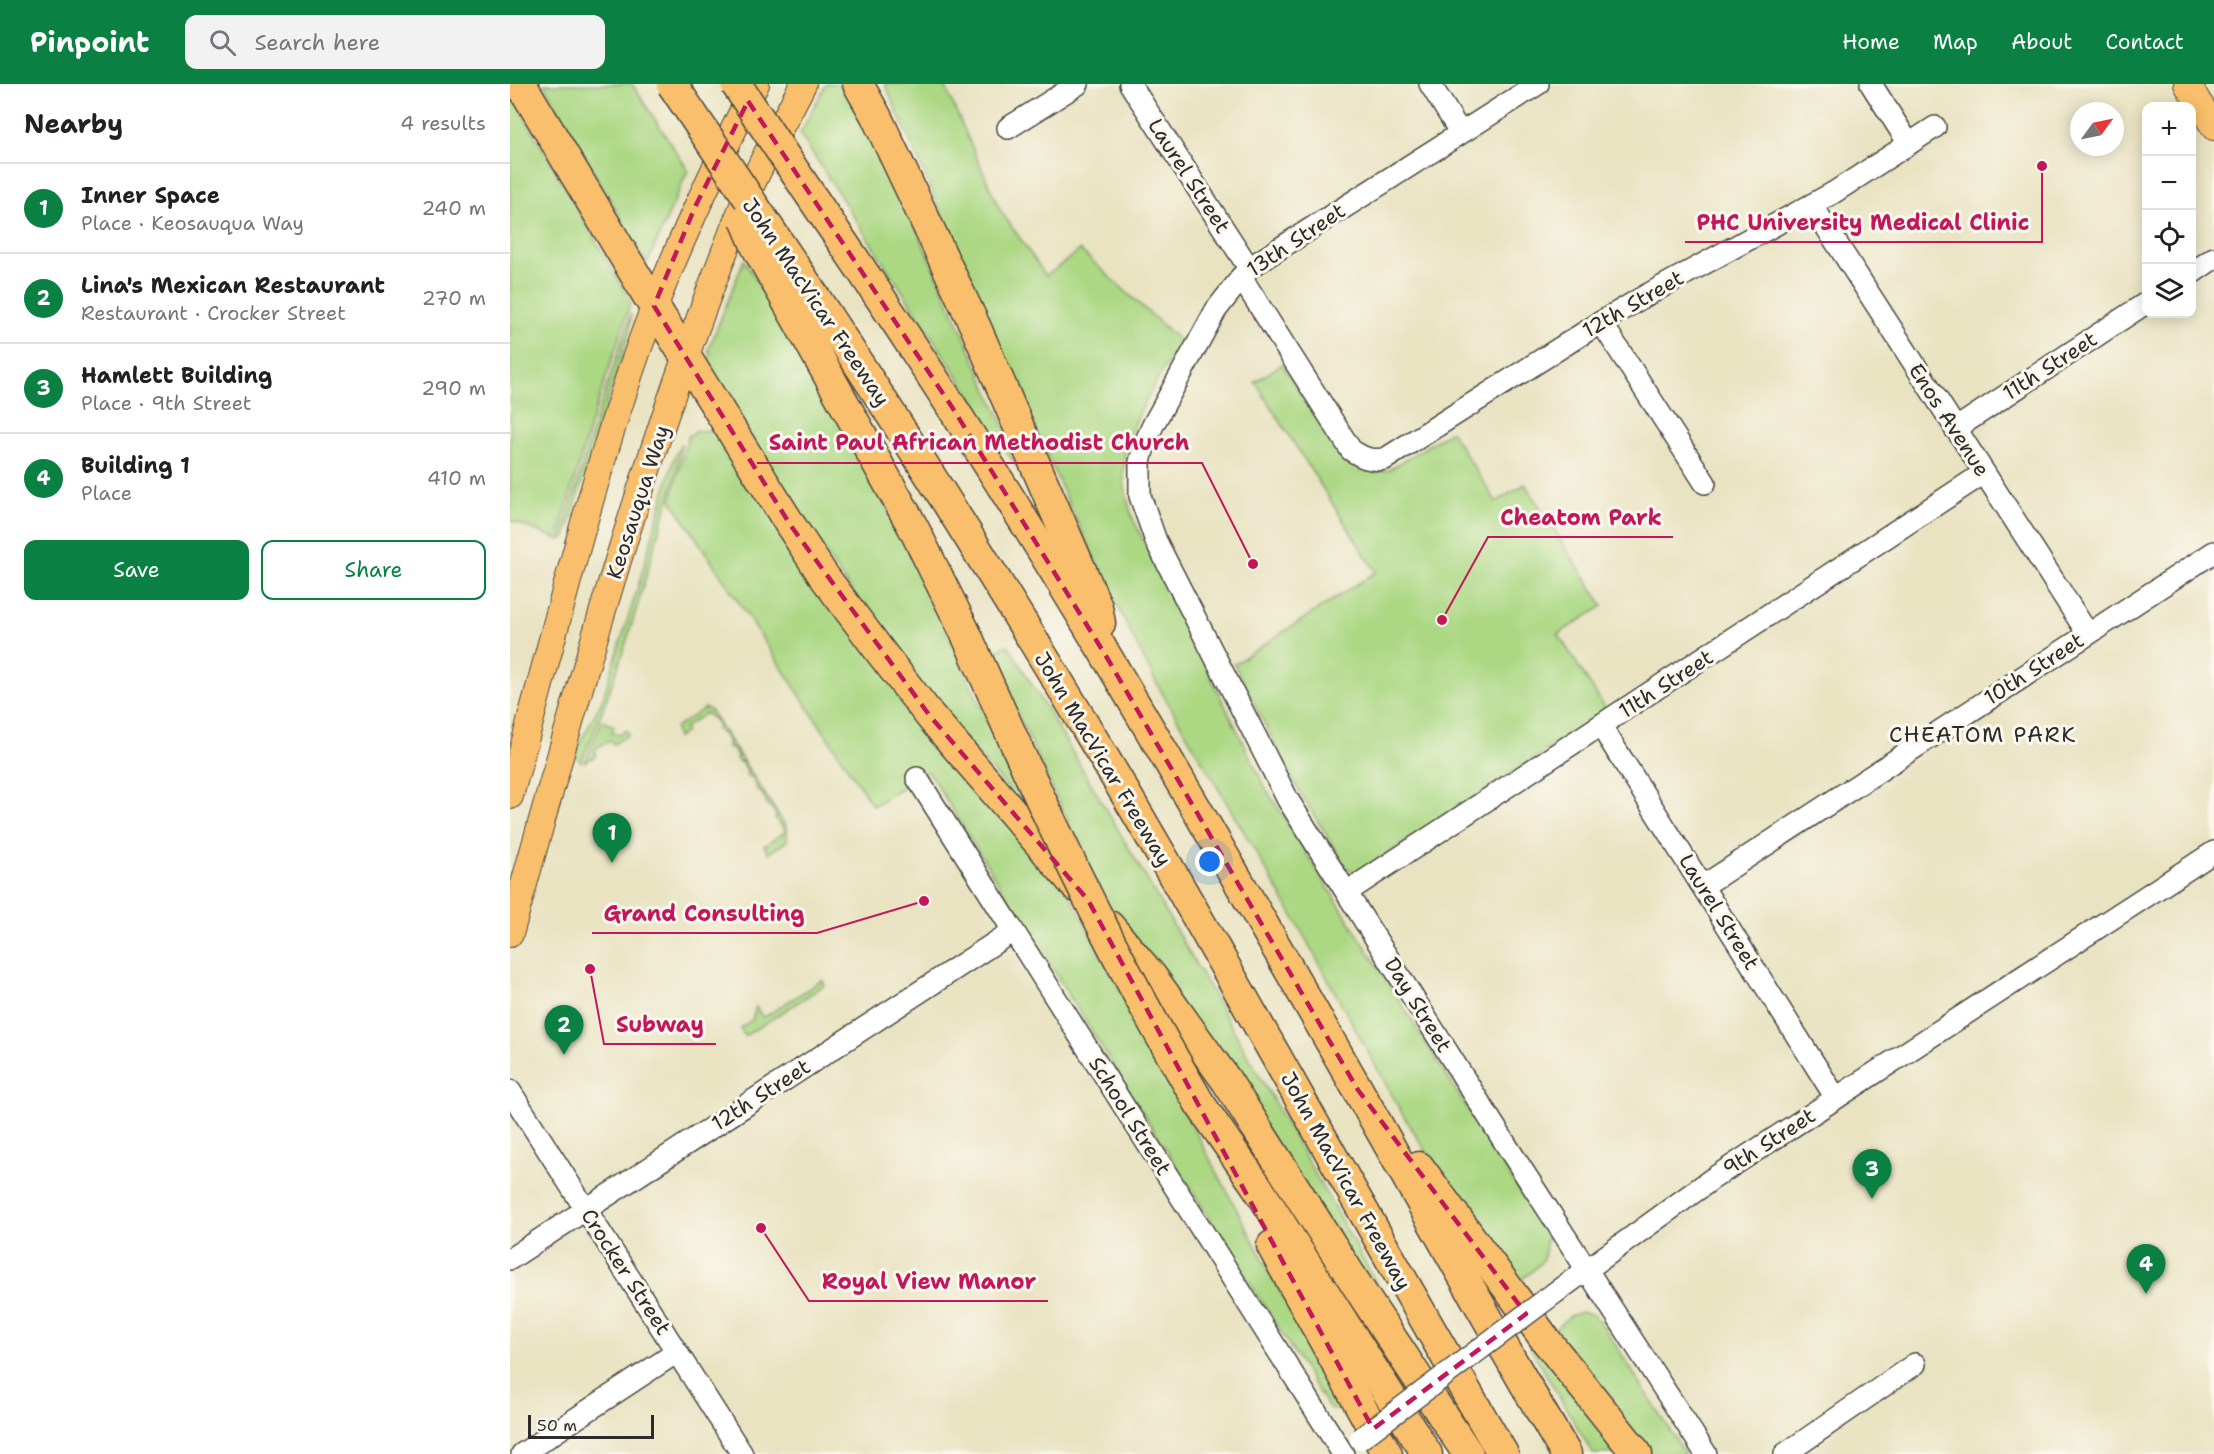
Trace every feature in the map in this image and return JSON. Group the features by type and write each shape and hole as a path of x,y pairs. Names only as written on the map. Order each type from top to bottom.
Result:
{"highway":[{"path":"521,84 654,306 791,526 882,654 930,716 1025,824 1152,977 1191,1030 1226,1080 1468,1454"},
{"name":"John MacVicar Freeway","path":"672,84 801,276 941,492 1140,818 1503,1454"},
{"path":"736,84 883,300 1106,656 1566,1454"},
{"path":"858,84 876,116 976,328 1097,607 1106,656"},
{"path":"720,158 757,248 913,527 965,632 1060,844 1153,1025 1201,1107 1256,1185 1427,1454"},
{"path":"1358,1090 1433,1186 1545,1339 1636,1454"},
{"path":"1201,1107 1241,1191 1387,1454"}],"main road":[{"name":"Keosauqua Way","path":"510,796 603,462 638,351 654,306 696,207 756,84"},
{"name":"Keosauqua Way","path":"510,934 617,567 686,357 749,191 803,84"},
{"path":"2187,84 2214,127"}],"street":[{"path":"1008,128 1077,84"},
{"name":"Laurel Street","path":"1130,84 1339,432"},
{"path":"1430,84 1460,132"},
{"name":"13th Street","path":"1156,541 1140,496 1140,462 1145,443 1216,310 1245,272 1538,84"},
{"path":"1871,84 1909,144"},
{"name":"12th Street","path":"1339,432 1351,450 1362,458 1385,459 1601,322 1812,205 1935,127"},
{"name":"Enos Avenue","path":"1812,205 2088,634"},
{"path":"2196,270 2214,258"},
{"name":"11th Street","path":"1954,429 2142,306"},
{"path":"1601,322 1705,483"},
{"name":"11th Street","path":"1347,892 1984,473"},
{"name":"Day Street","path":"1156,541 1288,800 1706,1454"},
{"name":"10th Street","path":"1703,886 2214,552"},
{"name":"Laurel Street","path":"1601,726 1836,1098"},
{"name":"School Street","path":"916,778 1341,1453"},
{"name":"9th Street","path":"1341,1453 1586,1268 1712,1179 2214,852"},
{"name":"12th Street","path":"510,1259 1013,931"},
{"name":"Crocker Street","path":"510,1091 742,1454"},
{"path":"522,1454 676,1352"},
{"path":"1785,1454 1915,1364"}],"highlighted area":[{"path":"748,101 952,407 1106,656 1358,1090 1526,1314 1373,1429 1088,900 930,716 791,526 654,306 695,207"}],"green space":[{"path":"544,84 632,84 688,170 647,264"},
{"path":"826,84 843,84 906,206 1021,464 1016,466 800,134"},
{"path":"885,84 944,84 1000,210 1046,276 1080,250 1180,341 1142,408 1128,445 1124,463 1124,481 1132,517 1266,789 1549,1238 1545,1241 1546,1248 1542,1260 1534,1270 1518,1282 1443,1178 1403,1115 1288,907 1154,679 1067,500"},
{"path":"510,92 631,302 590,426 557,539 510,520"},
{"path":"744,260 826,396 893,519 952,642 1026,808 944,717 876,626 793,507 707,362 711,353 708,351"},
{"path":"631,314 630,330 566,537 560,540 595,423"},
{"path":"1282,364 1334,446 1344,459 1361,469 1379,472 1389,470 1451,431 1496,502 1525,484 1603,606 1558,634 1607,711 1359,872 1346,867 1296,786 1234,664 1376,572 1255,382"},
{"path":"708,430 720,437 1067,890 1341,1406 1335,1410 1328,1407 928,771 873,806 671,500 688,436 697,431"},
{"path":"681,443 674,480 631,625 613,681 581,762 576,757 576,750 602,701 640,580 674,459"},
{"path":"1008,645 1165,910 1418,1357 1136,939 1104,900 990,654"},
{"path":"705,708 710,710 787,828 787,841 769,853 764,846 786,831 775,818 777,816 768,806 760,791 758,792 751,776 748,777 746,773 748,772 741,761 739,762 736,758 738,757 731,747 729,748 727,744 729,743 722,732 720,733 717,729 719,727 712,717 706,713 684,728 686,732 677,738 675,728"},
{"path":"602,721 614,726 612,733 619,735 626,730 629,734 614,744 611,741 599,746 595,750 596,756 585,762"},
{"path":"822,980 825,985 745,1036 740,1028 752,1020 756,1007 763,1018"},
{"path":"1581,1312 1594,1315 1604,1327 1685,1454 1650,1454 1554,1330 1570,1316"},
{"path":"1535,1344 1623,1454 1593,1454 1530,1347"}],"place":[{"name":"PHC University Medical Clinic","path":"2042,166"},
{"name":"Saint Paul African Methodist Church","path":"1253,564"},
{"name":"Cheatom Park","path":"1442,620"},
{"name":"Inner Space","path":"612,863"},
{"name":"Grand Consulting","path":"924,901"},
{"name":"Subway","path":"590,969"},
{"name":"Lina's Mexican Restaurant","path":"564,1055"},
{"name":"Hamlett Building","path":"1872,1199"},
{"name":"Royal View Manor","path":"761,1228"},
{"name":"Building 1","path":"2146,1294"}],"district":[{"name":"CHEATOM PARK","path":"1983,734"}]}
